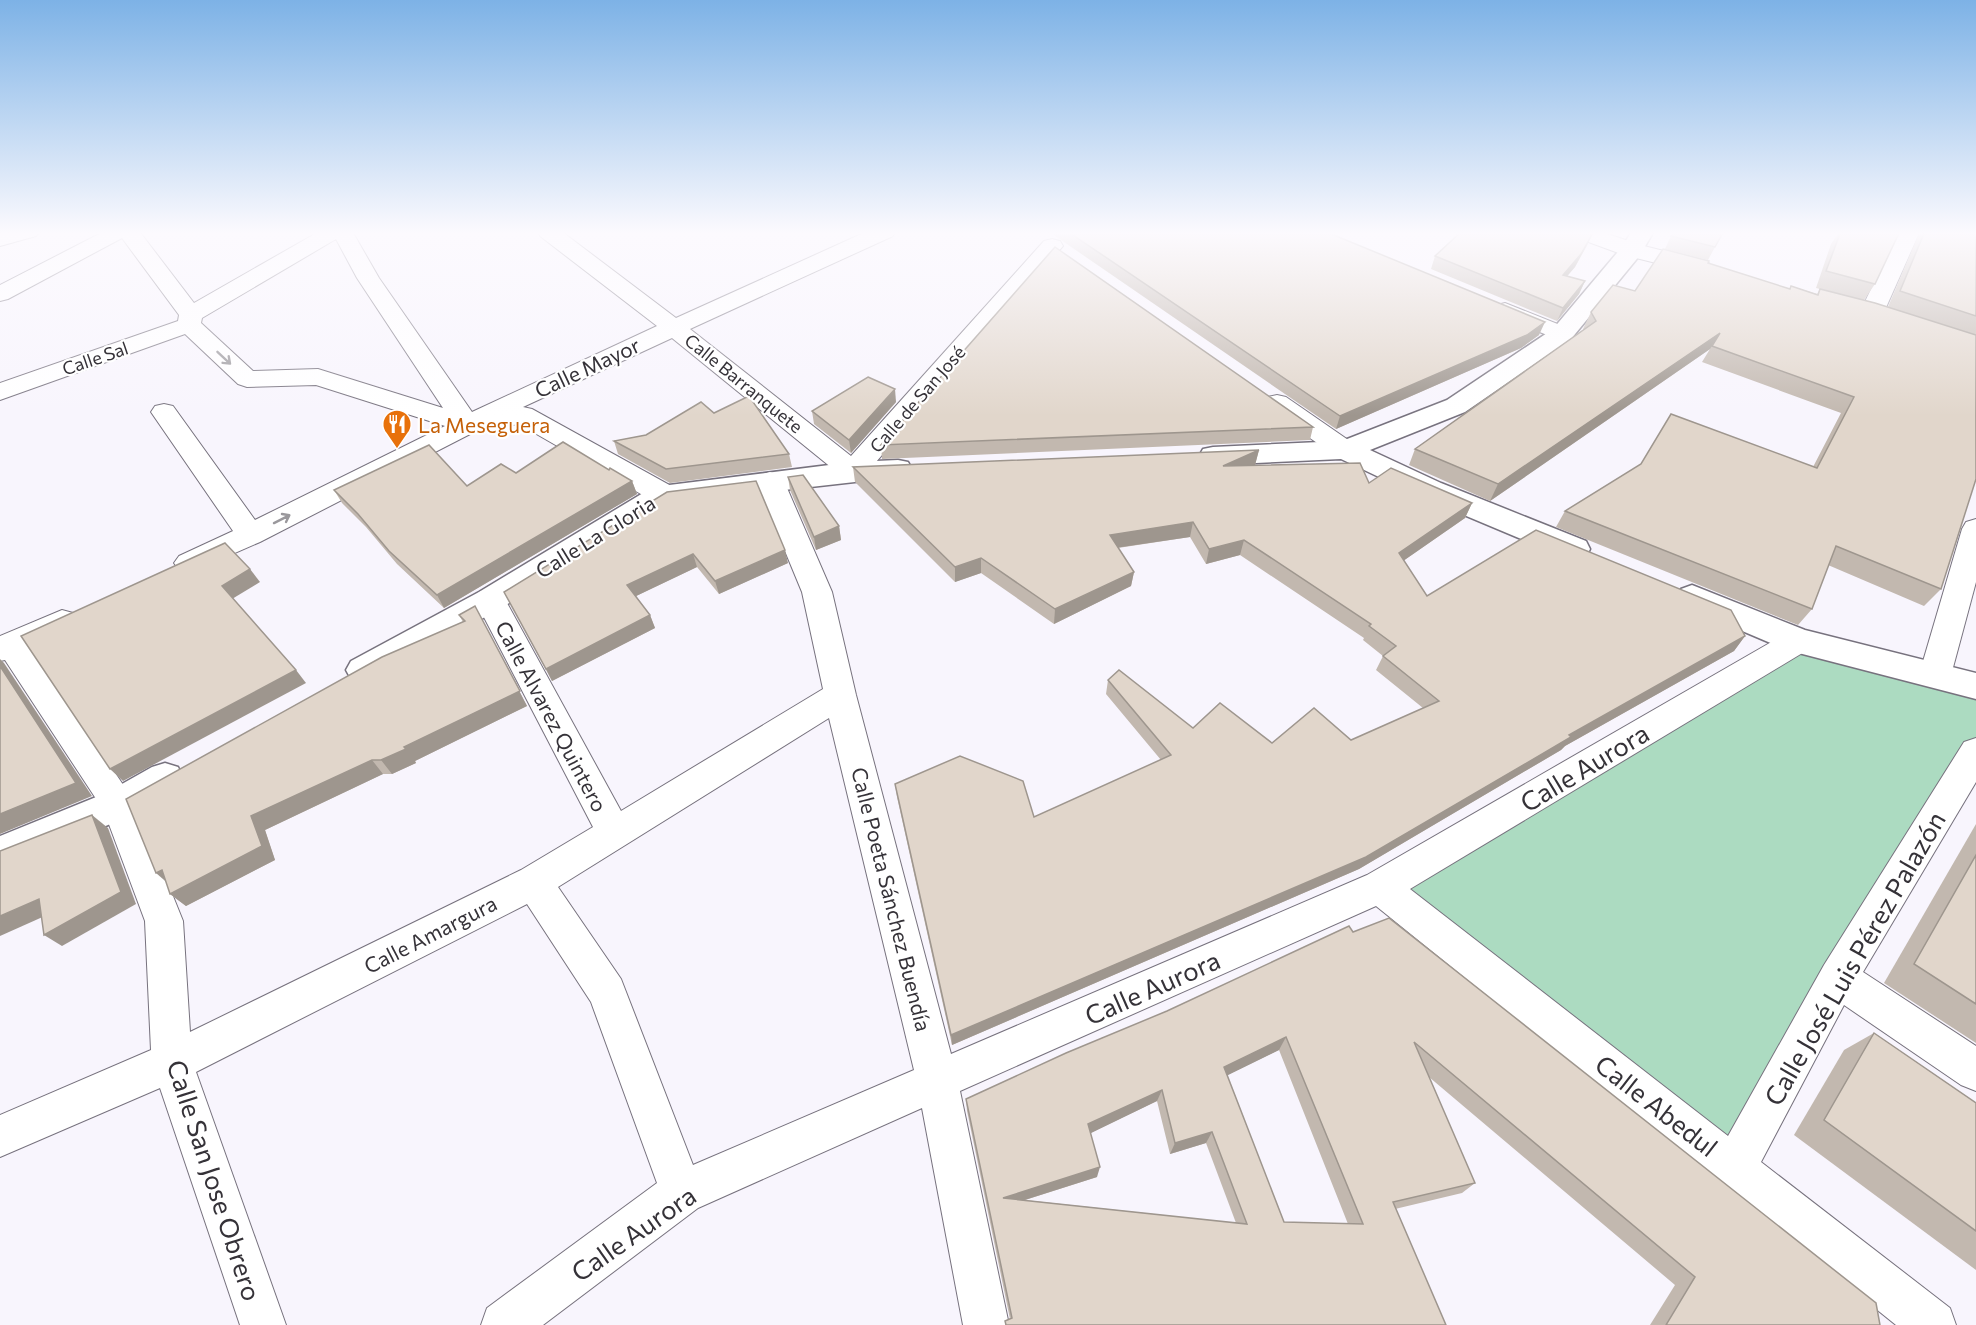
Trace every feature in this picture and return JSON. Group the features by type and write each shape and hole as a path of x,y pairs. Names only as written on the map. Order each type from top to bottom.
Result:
{"main road":[{"path":"1181,457 1346,450 1456,406 1562,334 1595,293"},
{"path":"1346,450 1431,490 1604,561"},
{"name":"Calle La Gloria","path":"335,685 490,600 663,494 853,471 923,468"},
{"path":"1669,588 1798,641 1976,686"},
{"path":"0,853 119,804 191,764"}],"street":[{"path":"171,293 190,320 247,379 318,377 467,424 523,415 663,494"},
{"name":"Calle Sal","path":"0,392 190,320 234,293"},
{"path":"378,293 467,424"},
{"name":"Calle Barranquete","path":"629,293 853,471"},
{"name":"Calle Mayor","path":"163,575 250,535 467,424 745,293"},
{"name":"Calle de San José","path":"853,471 1024,293"},
{"path":"1849,306 1882,315 1889,293"},
{"path":"1487,302 1562,334"},
{"path":"1257,389 1346,450"},
{"path":"164,412 250,535"},
{"name":"Calle Poeta Sánchez Buendía","path":"770,480 816,592 840,696 938,1082 986,1325"},
{"path":"1935,675 1976,529"},
{"name":"Calle Alvarez Quintero","path":"490,600 614,832"},
{"path":"5,646 87,609"},
{"name":"Calle Aurora","path":"504,1325 682,1192 1380,887 1798,641"},
{"name":"Calle San Jose Obrero","path":"5,646 119,804 164,921 172,1062 263,1325"},
{"name":"Calle Amargura","path":"0,1136 172,1062 534,882 840,696"},
{"name":"Calle José Luis Pérez Palazón","path":"1735,1167 1838,978 1976,752"},
{"path":"534,882 607,992 682,1192"},
{"name":"Calle Abedul","path":"1380,887 1934,1325"},
{"path":"1838,978 1976,1070"}],"green space":[{"path":"1798,641 1976,686 1976,752 1735,1166 1380,887"}],"building":[{"path":"1015,293 1121,293 1313,427 881,445"},
{"path":"1158,293 1474,293 1545,322 1527,335 1340,416"},
{"path":"1526,293 1575,293 1563,308"},
{"path":"1607,293 1812,293 1818,295 1819,293 1835,293 1976,335 1976,479 1941,589 1836,546 1812,609 1565,511 1641,464 1671,414 1817,468 1854,397 1712,346 1720,333 1498,484 1415,449 1596,321 1591,312"},
{"path":"1906,293 1976,293 1976,316"},
{"path":"868,377 895,389 849,440 812,411"},
{"path":"749,396 789,454 666,469 614,441 646,435 701,402 714,413"},
{"path":"563,442 632,481 437,595 389,551 334,490 429,445 467,486 501,464 516,473"},
{"path":"1259,450 1223,466 1360,463 1369,483 1391,468 1472,503 1399,553 1427,596 1536,530 1731,610 1745,636 1569,735 1571,737 1366,857 951,1035 895,784 960,756 1023,781 1034,817 1171,755 1108,680 1119,670 1193,728 1220,703 1272,743 1314,708 1351,740 1439,701 1383,656 1396,646 1369,626 1371,624 1244,540 1209,549 1193,522 1110,535 1134,572 1055,609 981,558 955,567 853,467"},
{"path":"803,475 839,526 814,537 788,477"},
{"path":"756,481 785,550 715,581 693,554 627,585 650,615 546,669 504,592 667,492"},
{"path":"225,543 250,569 222,586 296,670 110,769 21,636"},
{"path":"475,606 520,691 404,747 406,749 381,760 372,760 251,816 262,846 170,894 162,870 156,873 126,799 382,657 465,621 459,615"},
{"path":"0,666 76,783 0,814"},
{"path":"92,815 121,892 44,935 39,899 0,916 0,851"},
{"path":"1976,855 1976,1004 1914,964"},
{"path":"1389,918 1876,1303 1880,1325 1666,1325 1695,1277 1414,1042 1475,1183 1393,1202 1446,1325 1006,1325 1005,1321 1012,1318 966,1099 1066,1053 1167,1011 1349,926 1353,932","holes":["1286,1037 1363,1224 1284,1222 1224,1067","1162,1090 1175,1143 1212,1132 1247,1224 1003,1198 1100,1167 1088,1124"]},
{"path":"1874,1033 1976,1103 1976,1231 1824,1120"}],"place":[{"name":"La Meseguera","path":"397,450"}]}
